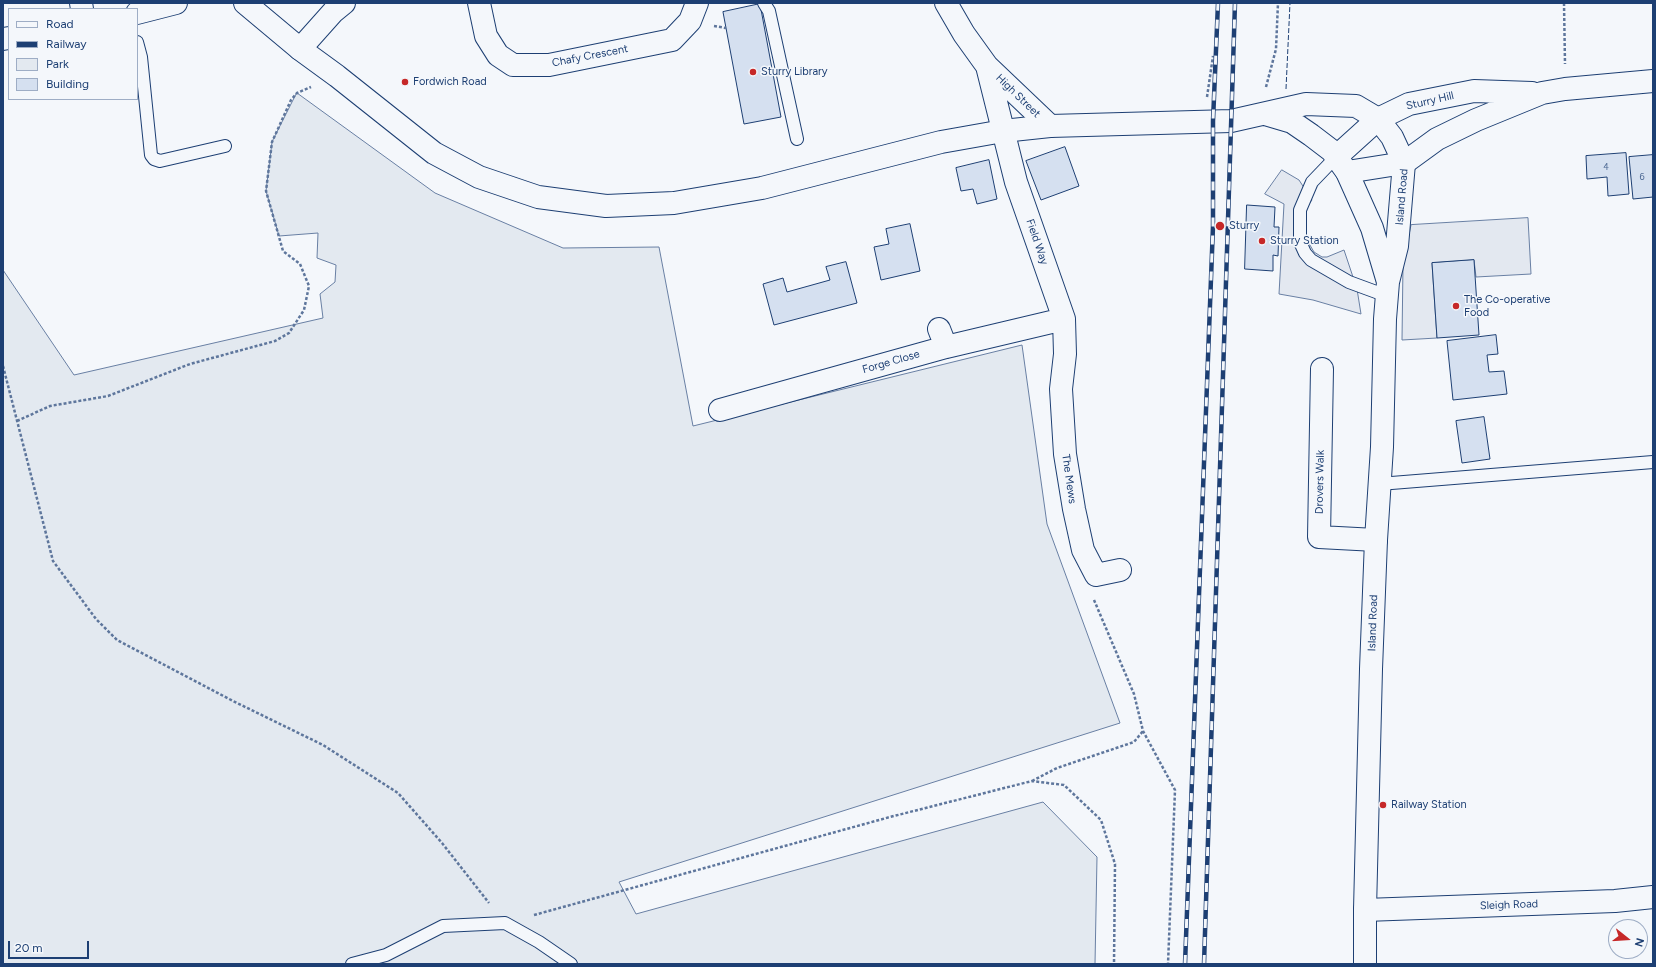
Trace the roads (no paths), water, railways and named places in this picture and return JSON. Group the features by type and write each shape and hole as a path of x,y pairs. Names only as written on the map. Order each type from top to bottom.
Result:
{"main road":[{"path":"138,13 176,3"},
{"name":"Island Road","path":"245,3 300,49 337,76 434,153 478,177 538,197 606,206 674,203 762,188 941,142 1003,130 1050,126 1231,121 1306,104 1356,106 1378,119 1392,136 1404,163 1397,246 1387,289 1376,540 1365,910 1365,964"},
{"path":"300,49 333,12 344,3"},
{"name":"Chafy Crescent","path":"479,3 486,36 498,55 513,64 549,65 672,40 690,20 697,3"},
{"name":"High Street","path":"946,3 964,34 987,66 1050,126"},
{"name":"High Street","path":"987,66 1003,130"},
{"name":"Sturry Hill","path":"1342,164 1378,119 1409,104 1474,91 1542,93 1565,89 1653,81"},
{"name":"Sturry Hill","path":"1342,164 1404,163 1437,139 1476,120 1542,93"},
{"path":"1264,114 1292,122 1311,135 1342,164"},
{"name":"Field Way","path":"1003,130 1016,182 1064,319 1065,354"},
{"name":"Island Road","path":"1342,164 1372,228 1387,289"},
{"name":"Forge Close","path":"720,410 943,338 1064,319"},
{"name":"The Mews","path":"1065,354 1061,389 1066,454 1074,509 1083,550 1096,575 1120,570"},
{"name":"Drovers Walk","path":"1322,369 1319,537 1376,540"},
{"name":"Sleigh Road","path":"1365,910 1615,901 1653,897"}],"lane":[{"path":"764,3 769,11 797,139"},
{"path":"138,46 141,57 151,154 154,159 160,161 225,146"},
{"path":"1342,164 1312,182 1300,210 1300,242 1305,253 1311,260 1349,282 1387,289"},
{"path":"1379,484 1653,462"},
{"path":"352,964 386,955 443,926 505,923 539,942 571,964"}],"railway":[{"path":"1185,964 1213,226 1213,121 1218,3"},
{"path":"1204,964 1235,3"}],"place":[{"name":"Sturry Library","path":"753,72"},
{"name":"Fordwich Road","path":"405,82"},
{"name":"Sturry","path":"1220,226"},
{"name":"Sturry Station","path":"1262,241"},
{"name":"The Co-operative Food","path":"1456,306"},
{"name":"Railway Station","path":"1383,805"}]}
